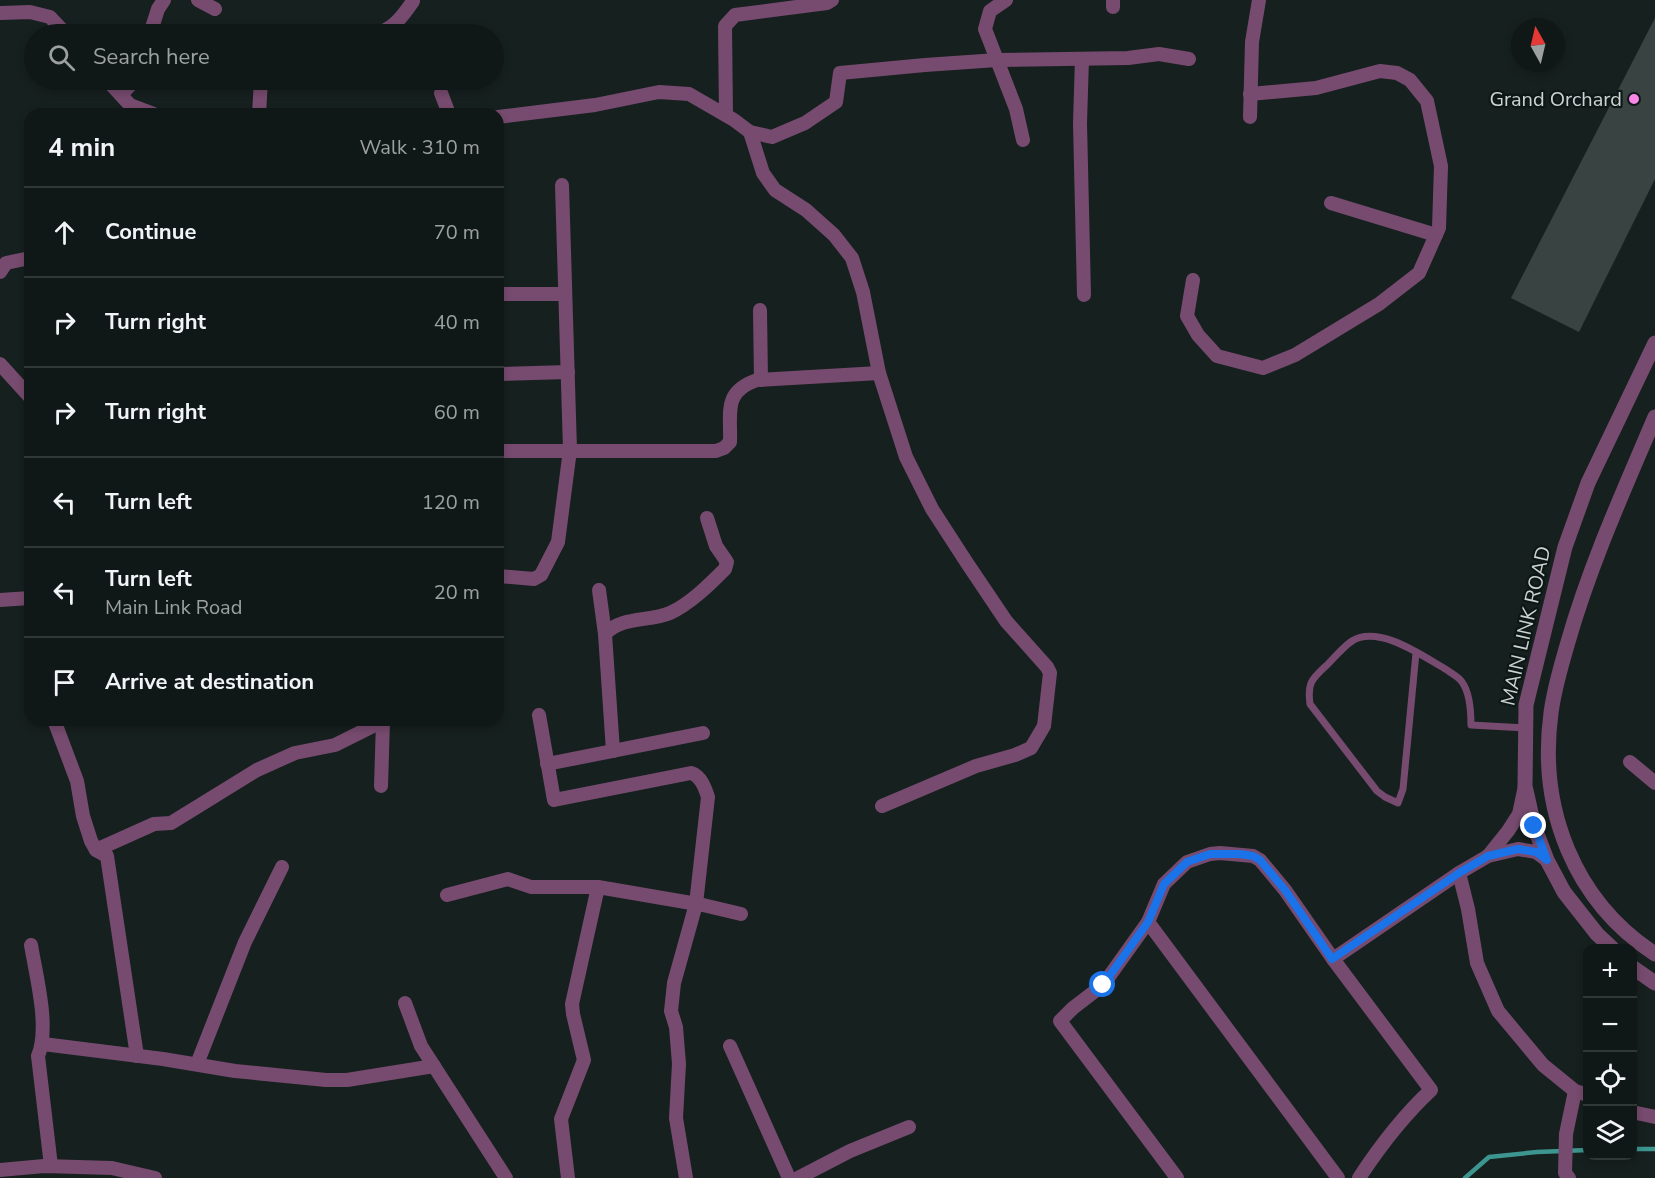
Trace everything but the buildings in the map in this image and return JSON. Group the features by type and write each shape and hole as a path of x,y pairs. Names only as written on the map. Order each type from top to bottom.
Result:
{"street":[{"path":"4,0 0,14 30,12 50,17 57,24"},
{"path":"153,24 164,0"},
{"path":"198,0 215,9"},
{"path":"394,24 413,0 417,2 425,0"},
{"path":"726,115 725,26 735,15 827,3 832,0"},
{"path":"1006,0 990,11 985,29 1016,109 1023,140"},
{"path":"1250,117 1252,42 1259,0"},
{"path":"504,116 595,105 659,92 689,94 750,132 772,137 805,123 837,102 840,73 997,60 1128,58 1159,54 1189,58"},
{"path":"1082,59 1080,123 1084,295"},
{"path":"1193,280 1187,316 1198,335 1216,356 1263,368 1295,355 1379,304 1419,273 1439,228 1441,166 1426,101 1410,80 1397,73 1380,71 1316,88 1250,94"},
{"path":"116,90 130,105 138,108"},
{"path":"121,95 126,90"},
{"path":"260,108 261,90"},
{"path":"441,93 447,108"},
{"path":"750,132 763,173 775,190 813,216 834,235 852,258 863,292 879,373 906,457 932,509 1006,621 1050,673 1044,726 1031,748 976,766 882,806"},
{"path":"504,576 534,579 541,575 558,542 570,450 562,185"},
{"path":"1331,203 1436,235"},
{"path":"0,272 6,263 24,259"},
{"path":"504,294 565,294"},
{"path":"760,310 761,380"},
{"name":"MAIN LINK ROAD","path":"1608,944 1564,892 1547,860 1534,826 1525,786 1526,728 1529,693 1565,548 1588,483 1655,343"},
{"path":"0,364 24,390"},
{"path":"504,374 568,372"},
{"path":"504,451 716,451 724,448 730,442 732,397 742,386 761,380 879,373"},
{"path":"1655,417 1580,600 1558,678 1551,714 1548,758 1554,808 1568,855 1582,880 1605,912 1637,942 1655,954"},
{"path":"605,634 611,627 621,623 658,617 671,612 683,605 725,569 727,562 716,546 707,518"},
{"path":"599,590 605,634 613,751"},
{"path":"0,600 24,600"},
{"path":"538,716 554,800 692,773 696,775 708,797 696,904 671,1002 679,1065 676,1118 686,1178"},
{"path":"56,726 77,781 83,816 91,841 96,850 107,856 137,1056"},
{"path":"96,850 154,824 171,823 257,770 295,753 335,745 374,726"},
{"path":"381,786 384,726"},
{"path":"547,764 703,734"},
{"path":"1630,762 1655,783"},
{"path":"1488,856 1519,814 1525,786"},
{"path":"1332,959 1488,856 1518,849 1536,852 1547,860"},
{"path":"1177,1178 1060,1021 1103,985 1148,922 1164,884 1187,862 1220,853 1253,856 1260,860 1285,890 1332,959 1431,1090 1411,1108 1380,1145 1359,1178"},
{"path":"196,1064 245,942 282,867"},
{"path":"1459,873 1477,963 1498,1011 1543,1065 1581,1093 1566,1134 1567,1175"},
{"path":"447,895 508,879 531,887 598,887 741,914"},
{"path":"568,1178 561,1119 584,1060 572,1004 598,887"},
{"path":"1148,922 1338,1178"},
{"path":"32,945 43,1024 43,1044 38,1056 51,1166"},
{"path":"1637,970 1655,983"},
{"path":"405,1003 421,1046 506,1178"},
{"path":"43,1044 235,1071 347,1080 434,1066"},
{"path":"730,1046 789,1178"},
{"path":"1637,1113 1655,1117"},
{"path":"798,1178 850,1151 909,1127"},
{"path":"0,1170 51,1166 112,1168 155,1178"}],"lane":[{"path":"1416,653 1403,789 1398,803 1384,797 1310,704 1308,689 1314,677 1353,640 1386,638 1416,653 1455,675 1462,682 1468,696 1471,725 1526,728"}],"waterway":[{"path":"1637,1149 1655,1149"},
{"path":"1465,1178 1489,1157 1583,1150"}],"place":[{"name":"Grand Orchard","path":"1634,99"}],"route":[{"path":"1103,985 1148,922 1164,884 1187,862 1220,853 1253,856 1260,860 1285,890 1332,959 1488,856 1518,849 1536,852 1547,860 1534,826"}]}
